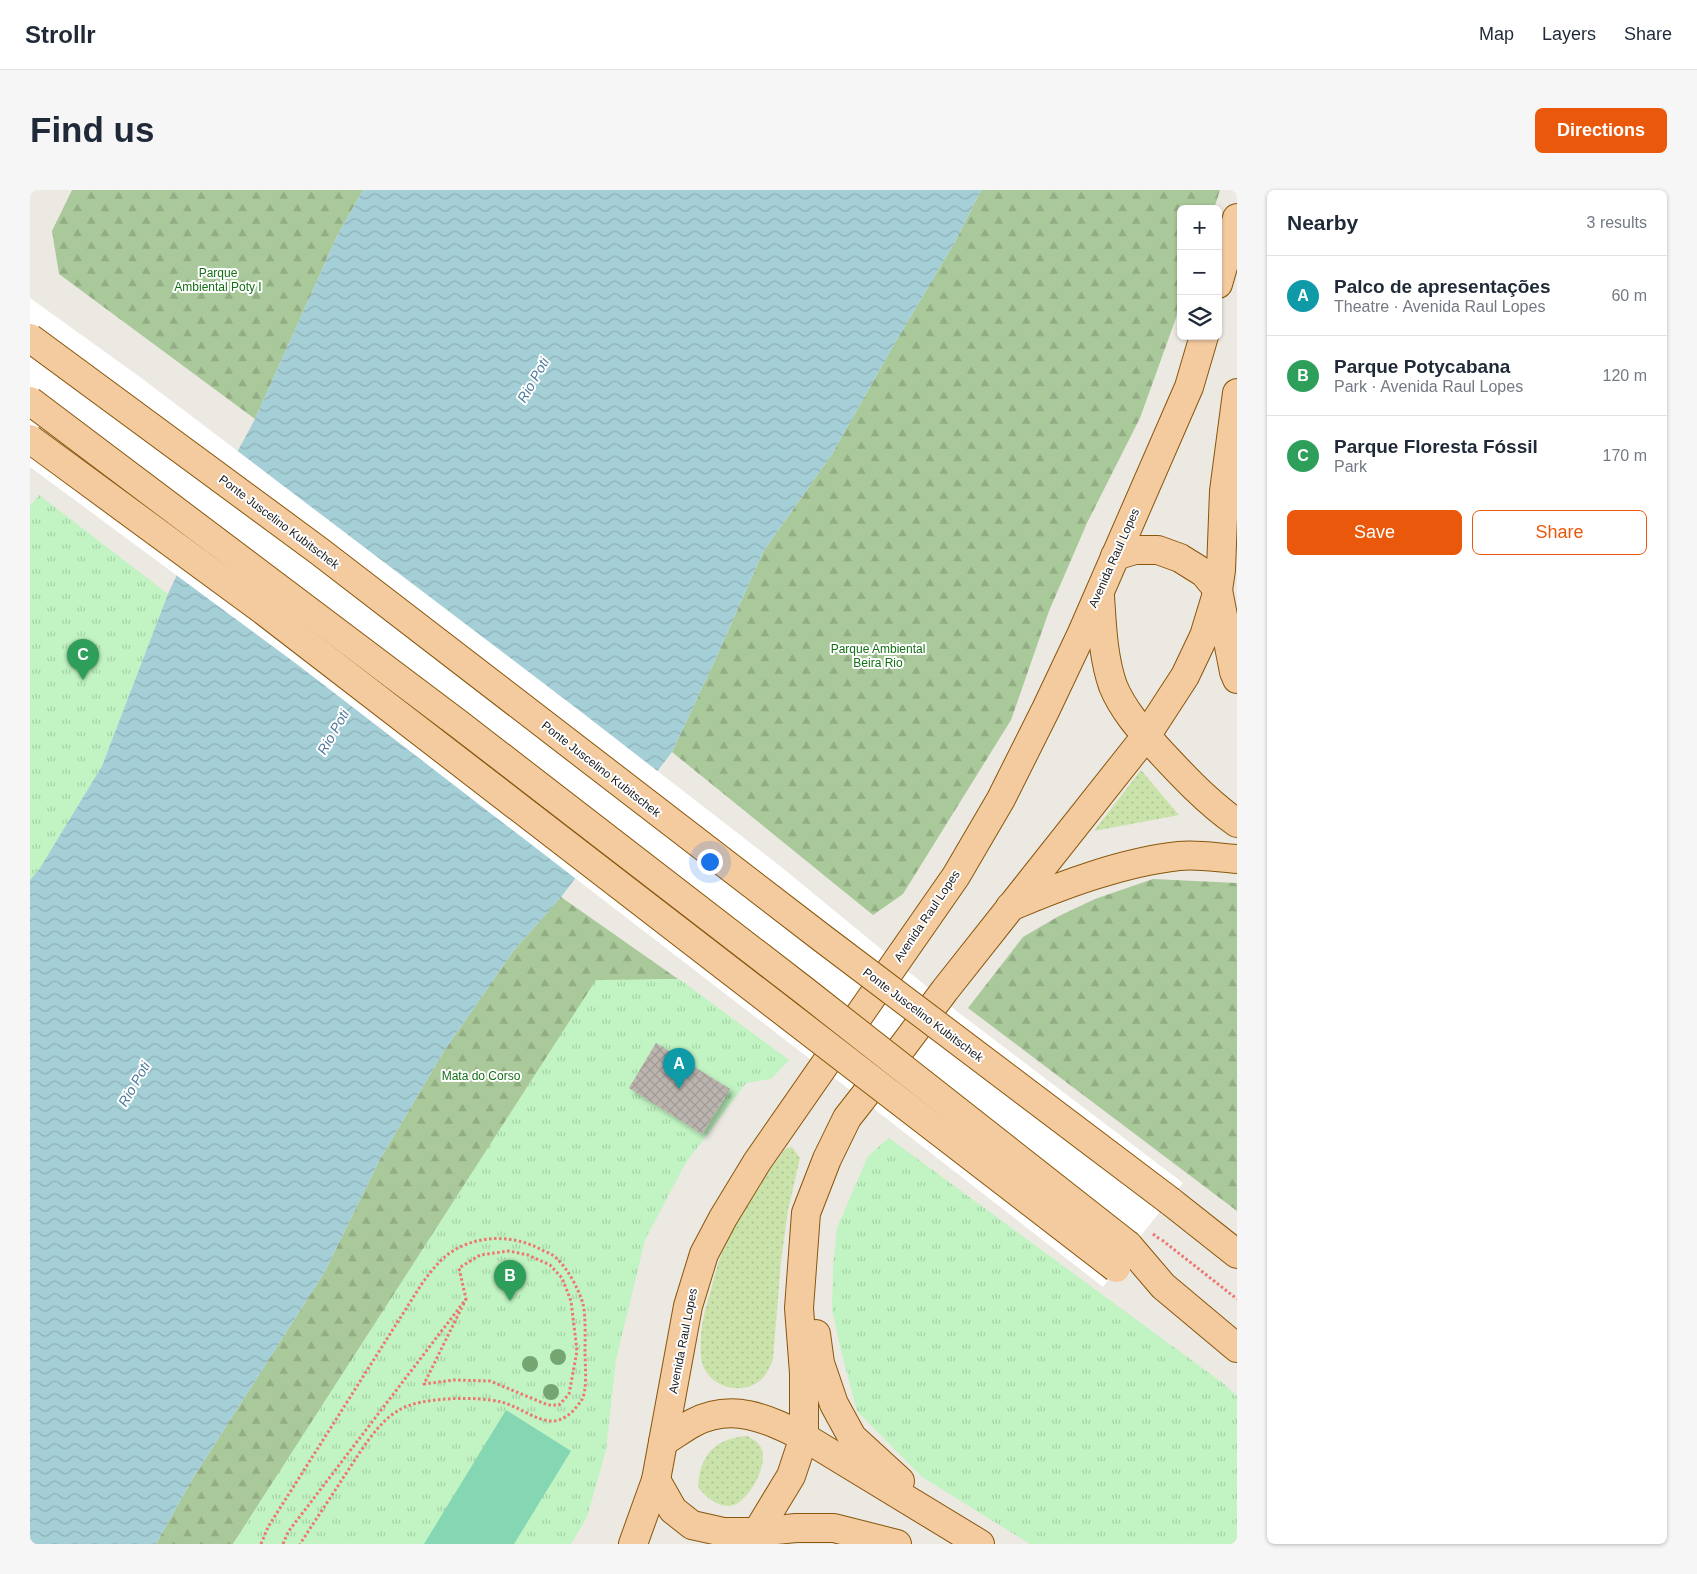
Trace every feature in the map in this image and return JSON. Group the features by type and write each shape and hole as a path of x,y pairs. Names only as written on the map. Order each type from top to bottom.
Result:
{"main road":[{"path":"1222,270 1237,218"},
{"name":"Ponte Juscelino Kubitschek","path":"30,338 319,551 822,938 1170,1201"},
{"name":"Avenida Raul Lopes","path":"633,1544 656,1480 688,1306 704,1254 711,1239 757,1162 956,876 1002,799 1046,709 1189,387 1203,340"},
{"path":"751,1538 791,1476 804,1437 804,1373 799,1308 806,1212 827,1159 847,1118 1009,908 1146,736 1185,676 1204,636 1218,590 1221,570 1224,491 1237,393"},
{"path":"30,401 602,834 814,998 1122,1257"},
{"path":"30,439 264,611 1163,1286 1237,1348"},
{"path":"1115,556 1135,550 1158,550 1192,564 1204,573 1218,590 1237,679"},
{"path":"1099,592 1104,650 1111,678 1121,701 1146,736 1183,777 1237,824"},
{"path":"1009,908 1075,882 1142,863 1180,856 1237,859"},
{"path":"1170,1201 1237,1243"},
{"path":"1170,1201 1237,1254"},
{"path":"803,1251 820,1363 834,1404 852,1437 947,1524"},
{"path":"663,1442 694,1422 720,1414 749,1414 775,1423 804,1437 980,1544"},
{"path":"656,1480 673,1510 692,1525 751,1538 796,1528 834,1528 897,1544"}],"path":[{"path":"261,1544 268,1527 421,1285 445,1257 473,1242 496,1237 534,1245 557,1258 570,1274 583,1305 586,1374 582,1399 573,1411 565,1418 551,1421 502,1402 459,1399 422,1401 400,1409 384,1423 364,1446 300,1544"},
{"path":"1161,1240 1237,1299"},
{"path":"509,1251 528,1255 550,1265 562,1278 571,1301 577,1351 569,1394 559,1405 548,1405 490,1381 454,1380 424,1384 466,1299 459,1268 480,1256 509,1251"},
{"path":"283,1544 288,1532 466,1299"}],"green space":[{"name":"Parque Ambiental Poty I","path":"72,190 363,190 337,236 255,419 59,274 52,231"},
{"name":"Parque Ambiental Beira Rio","path":"981,190 1220,190 1215,205 1177,205 1177,315 1140,418 1087,523 1049,611 1011,720 903,894 873,915 672,752 763,552 832,454 956,240"},
{"path":"39,495 168,594 102,766 40,868 30,880 30,506"},
{"path":"1141,770 1179,815 1094,831"},
{"path":"1153,879 1237,883 1237,1211 968,1008 1023,937 1059,916 1095,899"},
{"name":"Mata do Corso","path":"561,897 678,979 596,981 233,1544 156,1544 193,1478 324,1273 380,1159 444,1051 514,950"},
{"path":"679,979 789,1060 771,1079 746,1083 685,1164 645,1240 616,1360 606,1450 587,1517 571,1544 233,1544 596,980"},
{"path":"889,1138 1224,1384 1237,1396 1237,1544 1030,1544 922,1477 857,1411 832,1309 833,1267 837,1228 868,1156"},
{"path":"792,1147 800,1158 788,1210 781,1261 773,1359 766,1374 757,1383 745,1388 727,1387 713,1379 703,1366 701,1340 706,1306 720,1258 735,1226 785,1149"},
{"path":"506,1410 571,1451 514,1544 424,1544"},
{"path":"748,1436 759,1445 762,1453 763,1460 758,1477 749,1493 738,1503 727,1506 721,1505 710,1499 698,1487 702,1466 711,1450 718,1445 736,1437"}],"water":[{"name":"Rio Poti","path":"363,190 981,190 956,240 832,454 763,552 672,752 561,897 514,950 444,1051 380,1159 324,1273 193,1478 156,1544 30,1544 30,880 40,868 102,766 168,594 213,497 255,419 337,236"}],"pier":[{"path":"30,298 140,377 580,711 780,866 959,1013 1183,1183 1103,1287 298,665 30,467"}],"building":[{"path":"656,1043 730,1089 702,1134 629,1088"}],"place":[{"name":"Parque Floresta Fóssil","path":"83,680"},
{"name":"Palco de apresentações","path":"679,1089"},
{"name":"Parque Potycabana","path":"510,1301"}]}
